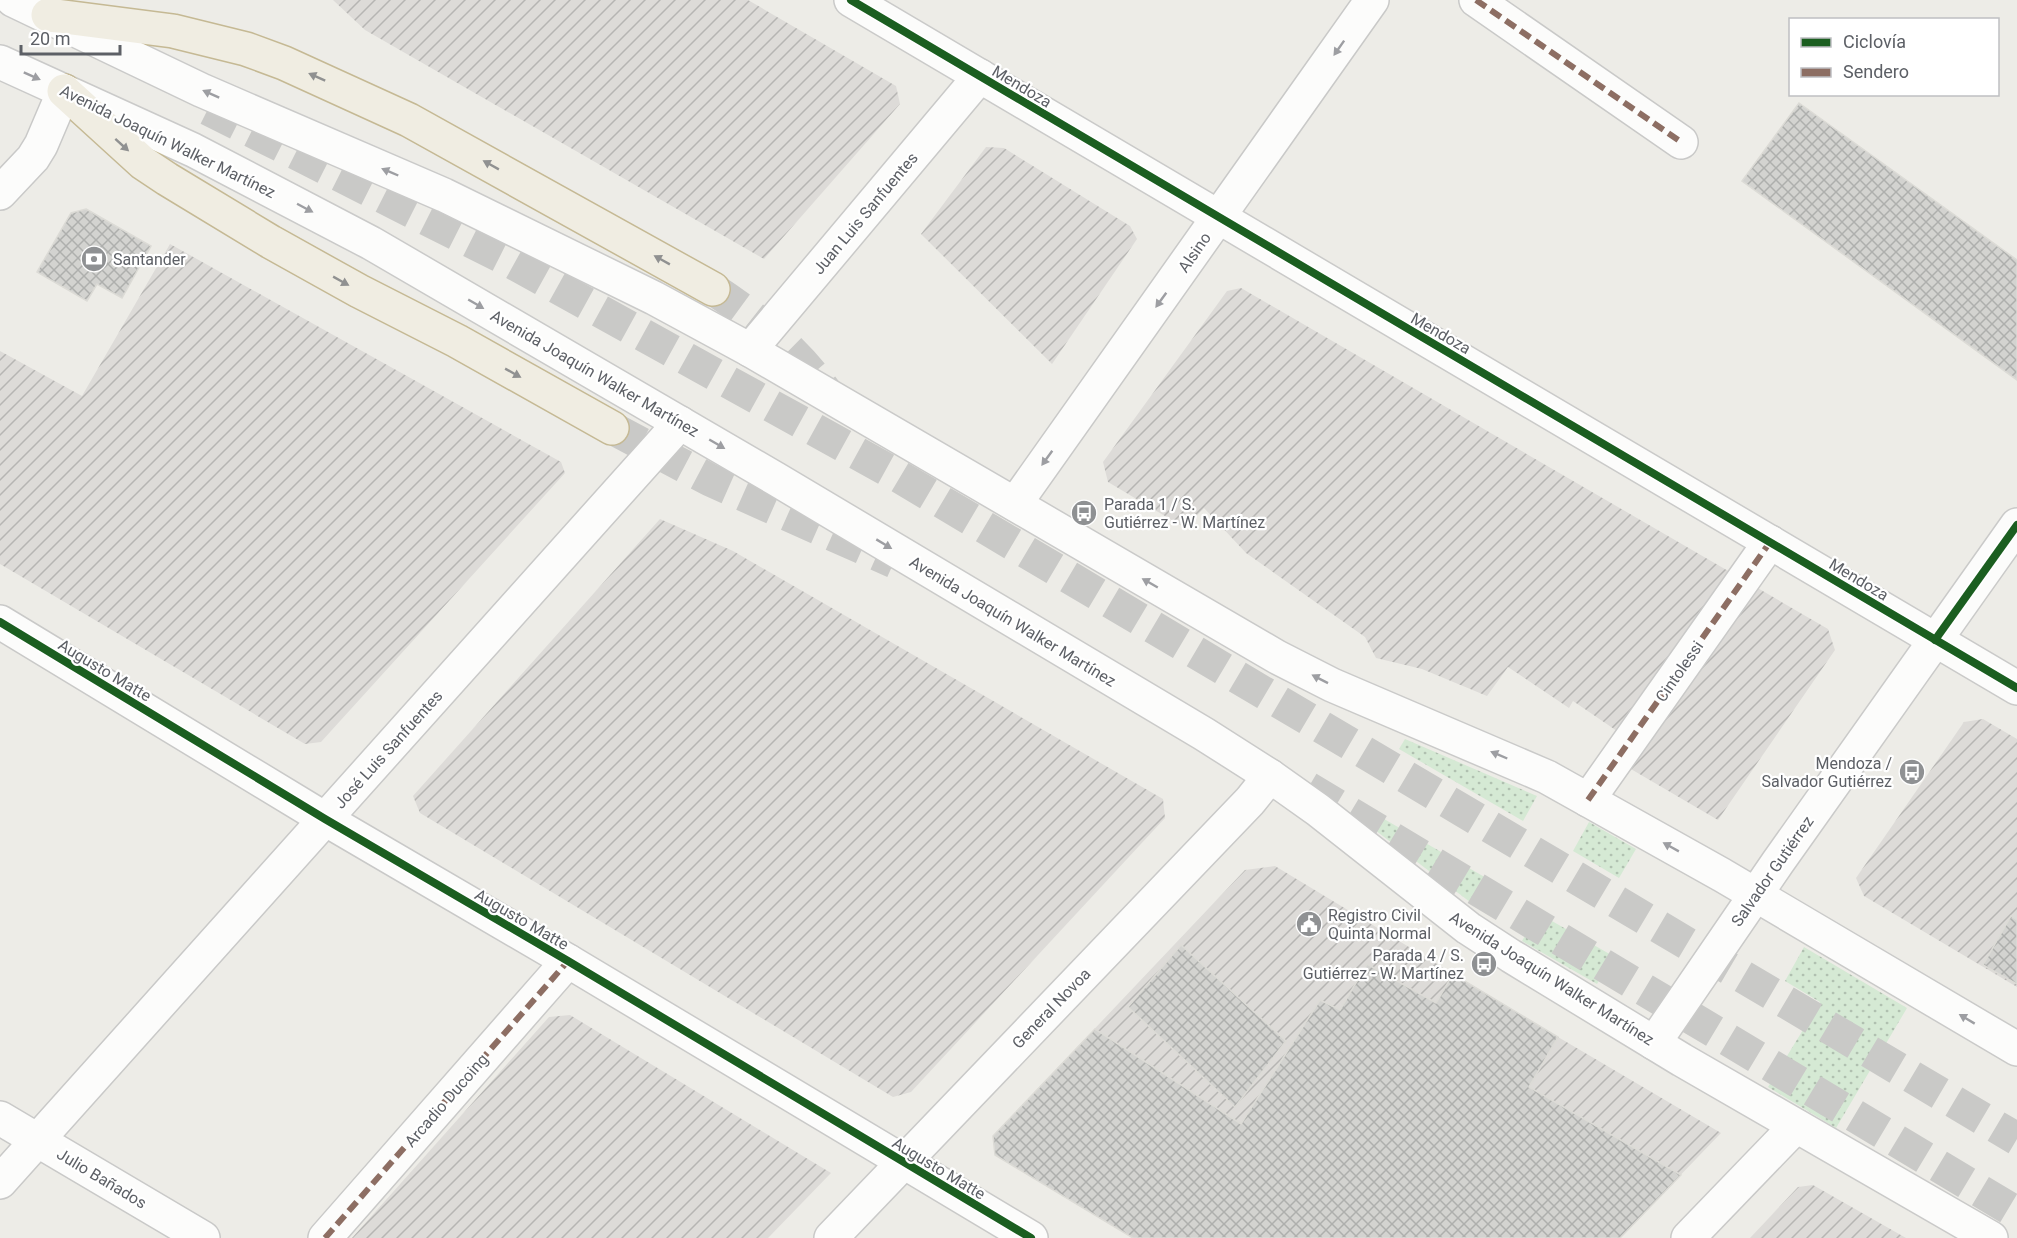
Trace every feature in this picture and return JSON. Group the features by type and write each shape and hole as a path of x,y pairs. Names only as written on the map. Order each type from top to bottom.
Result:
{"highway":[{"path":"48,15 173,31 246,49 284,63 409,120 712,289"},
{"path":"64,91 143,163 167,179 280,247 359,291 457,341 612,428"}],"street":[{"path":"13,0 201,90 444,195 643,292 750,350 1286,662 1362,698 1507,758 1588,800 2017,1049"},
{"name":"Mendoza","path":"851,0 2017,688"},
{"name":"Alsino","path":"1015,504 1372,0"},
{"path":"1476,0 1681,142"},
{"name":"Avenida Joaquín Walker Martínez","path":"0,62 193,150 370,243 681,423 1194,728 1270,776 1318,810 1468,928 1654,1043 1991,1238"},
{"name":"Juan Luis Sanfuentes","path":"750,350 980,76"},
{"path":"0,193 33,158 41,145 64,91"},
{"name":"José Luis Sanfuentes","path":"0,1182 681,423"},
{"name":"Salvador Gutiérrez","path":"1654,1043 1755,895 2017,525"},
{"name":"Cintolessi","path":"1588,800 1770,542"},
{"name":"Augusto Matte","path":"0,622 325,819 568,961 1031,1238"},
{"name":"General Novoa","path":"831,1238 1250,801 1270,776"},
{"name":"Arcadio Ducoing","path":"325,1238 568,961"},
{"name":"Julio Bañados","path":"0,1118 203,1238"},
{"path":"1688,1238 1796,1126"}],"shaded area":[{"path":"333,0 748,0 896,86 900,104 764,259 365,30"},
{"path":"986,147 1004,148 1130,226 1137,239 1052,364 921,234"},
{"path":"170,244 561,462 565,473 321,742 305,744 0,564 0,351 82,396"},
{"path":"1241,288 1828,629 1835,650 1718,820 1624,765 1636,744 1573,701 1569,708 1508,667 1487,696 1422,669 1376,658 1365,637 1246,553 1204,508 1185,528 1108,482 1103,462 1227,291"},
{"path":"660,519 733,551 1163,799 1165,818 911,1092 893,1097 420,813 413,796"},
{"path":"1983,719 2017,739 2017,987 1864,896 1856,878 1964,722"},
{"path":"1275,866 1721,1133 1620,1238 1133,1238 995,1155 993,1136 1245,870"},
{"path":"570,1015 831,1173 768,1238 352,1238 549,1017"},
{"path":"1813,1185 1906,1238 1750,1238 1798,1187"}],"green space":[{"path":"1405,739 1537,796 1523,821 1399,749"},
{"path":"1365,808 1488,879 1474,905 1359,818"},
{"path":"1589,822 1636,849 1619,878 1573,851"},
{"path":"1538,913 1613,956 1597,984 1522,941"},
{"path":"1804,947 1907,1008 1836,1128 1768,1087 1820,1002 1785,981"}],"building":[{"path":"1799,103 2017,260 2017,380 1742,181"},
{"name":"Santander","path":"86,209 151,246 122,298 97,284 87,301 37,272 71,213"},
{"path":"2011,916 2017,920 2017,984 1983,965"},
{"path":"1181,945 1286,1041 1235,1107 1128,1007"},
{"path":"1367,964 1436,1003 1453,974 1558,1037 1529,1087 1681,1175 1620,1238 1133,1238 995,1155 993,1136 1095,1029 1241,1124 1320,1000 1340,1010"}],"tunnel":[{"path":"208,109 504,258 893,473 2017,1139"},
{"path":"713,289 776,337 804,365 829,396"},
{"path":"612,428 710,480 894,562"},
{"path":"1308,788 2017,1213"}],"marked path":[{"path":"1476,0 1681,142"},
{"path":"1588,800 1770,542"},
{"path":"325,1238 568,961"}],"cycle path":[{"path":"851,0 2017,688"},
{"path":"1935,640 2017,525"},
{"path":"0,622 325,819 568,961 1031,1238"}],"place":[{"name":"Santander","path":"94,259"},
{"name":"Parada 1 / S. Gutiérrez - W. Martínez","path":"1084,513"},
{"name":"Mendoza / Salvador Gutiérrez","path":"1912,772"},
{"name":"Registro Civil Quinta Normal","path":"1309,924"},
{"name":"Parada 4 / S. Gutiérrez - W. Martínez","path":"1484,964"}]}
